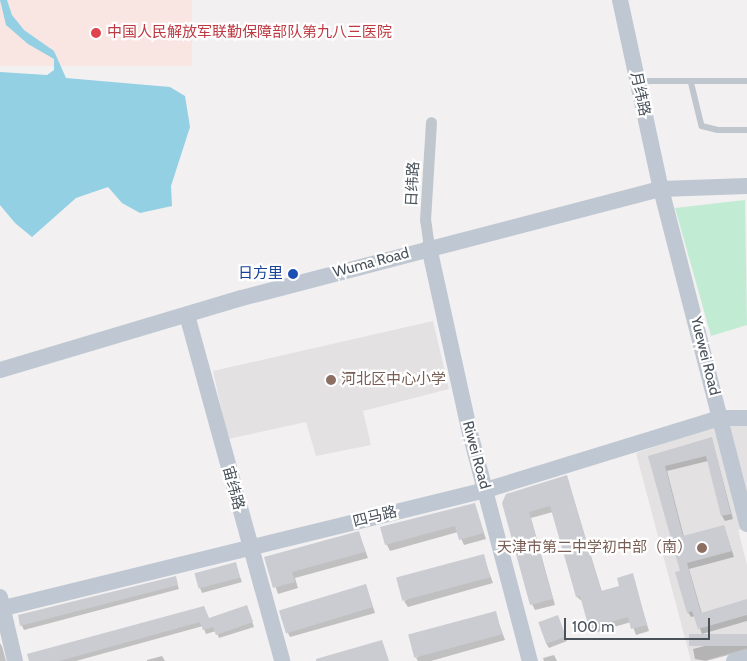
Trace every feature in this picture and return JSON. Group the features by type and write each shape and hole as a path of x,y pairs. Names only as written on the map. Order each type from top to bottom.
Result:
{"street":[{"name":"月纬路","path":"620,0 661,189"},
{"name":"日纬路","path":"429,247 426,220 431,122"},
{"name":"Wuma Road","path":"0,370 429,247 661,189 747,186"},
{"name":"Yuewei Road","path":"661,189 747,524"},
{"name":"Riwei Road","path":"429,247 486,490 530,661"},
{"name":"宙纬路","path":"187,315 249,548 282,661"},
{"name":"四马路","path":"1,605 249,548 486,490 720,418 747,418"},
{"path":"1,605 15,661"},
{"path":"734,661 747,658"}],"lane":[{"path":"638,81 747,81"},
{"path":"691,81 702,126 718,130 747,130"}],"shaded area":[{"name":"中国人民解放军联勤保障部队第九八三医院","path":"0,0 192,0 192,66 0,66"},
{"name":"河北区中心小学","path":"433,321 449,389 363,411 371,445 316,456 306,422 228,439 213,371"},
{"name":"天津市第二中学初中部（南）","path":"729,422 747,422 747,529 738,530 747,565 747,648 703,661 691,661 636,453"}],"green space":[{"path":"745,200 747,325 711,336 675,208"}],"water":[{"path":"0,0 7,0 12,15 24,30 54,51 66,78 170,87 185,96 190,127 171,186 172,206 140,213 122,203 108,187 76,198 32,237 15,223 0,205 0,72 47,75 54,70 54,59 28,44 6,25"}],"building":[{"path":"712,437 731,514 721,516 706,456 665,466 683,536 724,525 732,551 687,563 701,613 747,599 747,615 698,629 692,611 687,613 675,572 680,571 648,456"},
{"path":"567,475 601,591 619,586 617,578 633,573 647,625 631,629 628,617 589,628 580,596 576,597 550,506 529,512 553,599 530,605 502,503 506,494"},
{"path":"475,503 484,533 459,540 455,526 385,545 380,527"},
{"path":"359,531 365,552 292,572 295,582 273,588 264,557"},
{"path":"484,554 490,577 402,601 396,578"},
{"path":"236,562 240,577 199,589 194,573"},
{"path":"176,576 178,585 20,626 18,615"},
{"path":"366,584 373,607 286,634 279,611"},
{"path":"247,605 253,622 216,635 213,627 203,630 200,622 59,661 29,661 27,654 204,606 209,618"},
{"path":"496,611 502,634 414,658 408,635"},
{"path":"558,615 566,637 546,644 538,622"},
{"path":"689,634 747,634 747,646 689,646"},
{"path":"382,640 389,661 316,661 316,659"}],"place":[{"name":"中国人民解放军联勤保障部队第九八三医院","path":"96,33"},
{"name":"日方里","path":"293,274"},
{"name":"河北区中心小学","path":"331,380"},
{"name":"天津市第二中学初中部（南）","path":"702,548"}]}
